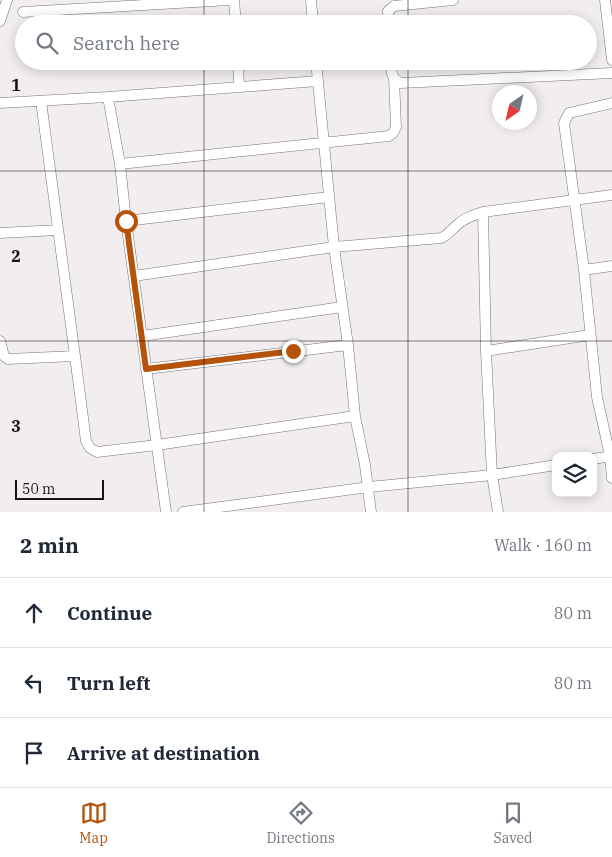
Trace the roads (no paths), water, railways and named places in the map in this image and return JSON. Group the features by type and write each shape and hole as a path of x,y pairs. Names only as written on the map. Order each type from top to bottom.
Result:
{"street":[{"path":"0,21 7,0"},
{"path":"23,12 230,0"},
{"path":"234,0 235,15"},
{"path":"311,0 312,15"},
{"path":"388,15 388,11 394,6 453,0"},
{"path":"605,0 612,60"},
{"path":"238,70 239,86"},
{"path":"317,70 334,247 348,345 355,416 369,488 371,512"},
{"path":"120,164 389,136 393,134 396,127 394,78 392,70"},
{"path":"394,78 401,83 612,73"},
{"path":"0,103 318,81"},
{"path":"108,97 120,164 126,221 166,512"},
{"path":"40,101 86,441 90,448 97,452 157,445 355,416"},
{"path":"612,104 569,114 564,123 584,270 597,397 611,456 612,478"},
{"path":"134,276 334,247 441,238 470,216 483,212 612,195"},
{"path":"126,221 329,197"},
{"path":"483,212 486,351 492,475 498,512"},
{"path":"0,233 58,230"},
{"path":"584,270 612,266"},
{"path":"142,336 342,307"},
{"path":"486,351 590,335"},
{"path":"0,341 4,356 8,359 75,356"},
{"path":"146,369 348,345"},
{"path":"597,458 611,456"},
{"path":"182,512 369,488 492,475 552,466"}]}
